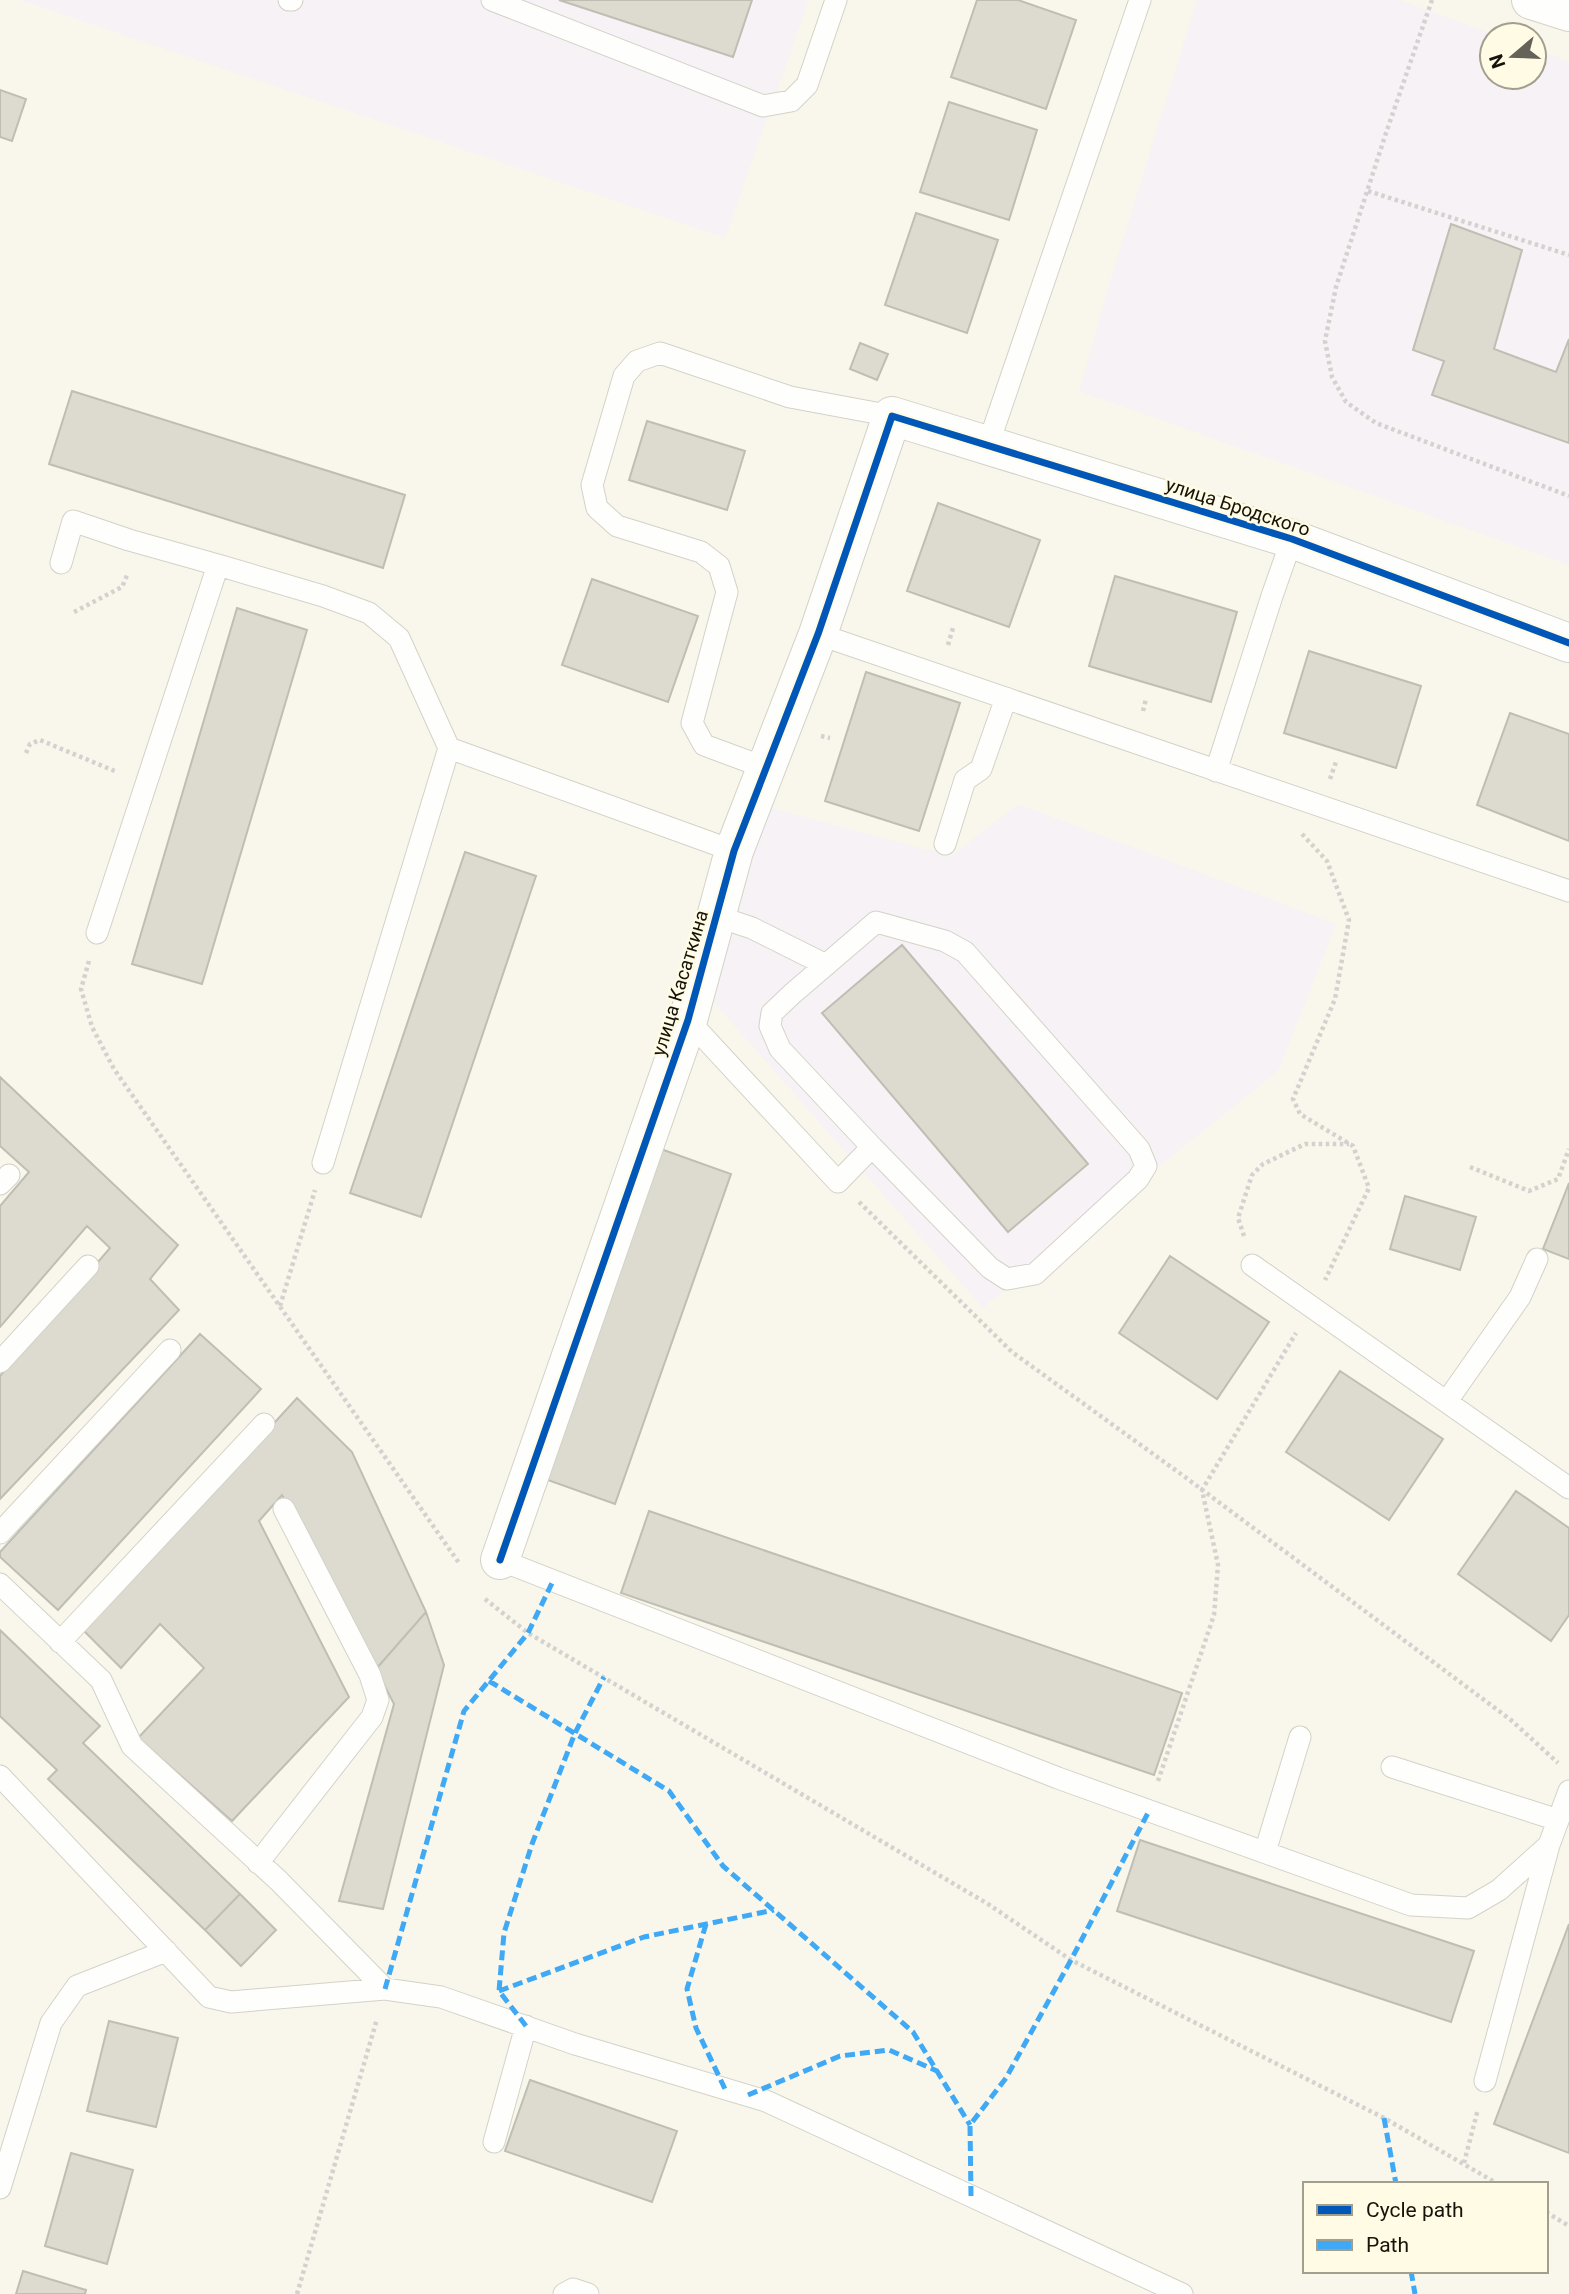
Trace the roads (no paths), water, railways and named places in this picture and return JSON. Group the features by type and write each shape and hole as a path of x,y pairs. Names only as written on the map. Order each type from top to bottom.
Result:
{"street":[{"path":"1531,0 1569,12"},
{"name":"улица Бродского","path":"892,415 1292,539 1569,643"},
{"name":"улица Касаткина","path":"500,1560 688,1020 734,851 818,634 892,415"}],"lane":[{"path":"492,0 763,106 791,101 807,85 836,0"},
{"path":"988,445 1140,0"},
{"path":"766,768 704,745 692,723 727,592 719,566 701,552 617,526 597,508 592,485 624,376 637,361 660,353 790,397 892,415"},
{"path":"61,563 73,521 323,596 369,613 399,638 449,748 323,1163"},
{"path":"1216,771 1292,539"},
{"path":"97,933 218,565"},
{"path":"818,634 1569,891"},
{"path":"945,844 965,780 981,769 1006,698"},
{"path":"449,748 734,851"},
{"path":"716,916 752,928 826,965"},
{"path":"876,922 945,941 965,952 1139,1149 1146,1166 1138,1179 1035,1274 1007,1279 990,1268 872,1147 780,1049 770,1026 772,1013 876,922"},
{"path":"688,1020 838,1182 872,1147"},
{"path":"1447,1401 1520,1297 1536,1259"},
{"path":"1252,1265 1569,1488"},
{"path":"0,1362 88,1266"},
{"path":"0,1533 170,1350"},
{"path":"60,1642 264,1424"},
{"path":"258,1863 372,1717 378,1700 370,1675 284,1509"},
{"path":"500,1560 1032,1768 1412,1905 1468,1908 1499,1890 1549,1845"},
{"path":"0,1584 100,1680 132,1746 305,1907 386,1989"},
{"path":"1265,1852 1300,1737"},
{"path":"1392,1767 1558,1820"},
{"path":"0,1776 209,1997 231,2002 386,1989 442,1997 575,2044 766,2101 1182,2294"},
{"path":"1485,2081 1549,1845 1569,1791"},
{"path":"0,2188 51,2023 77,1986 166,1951"},
{"path":"494,2142 526,2026"},
{"path":"564,2294 573,2289 588,2294"}]}
